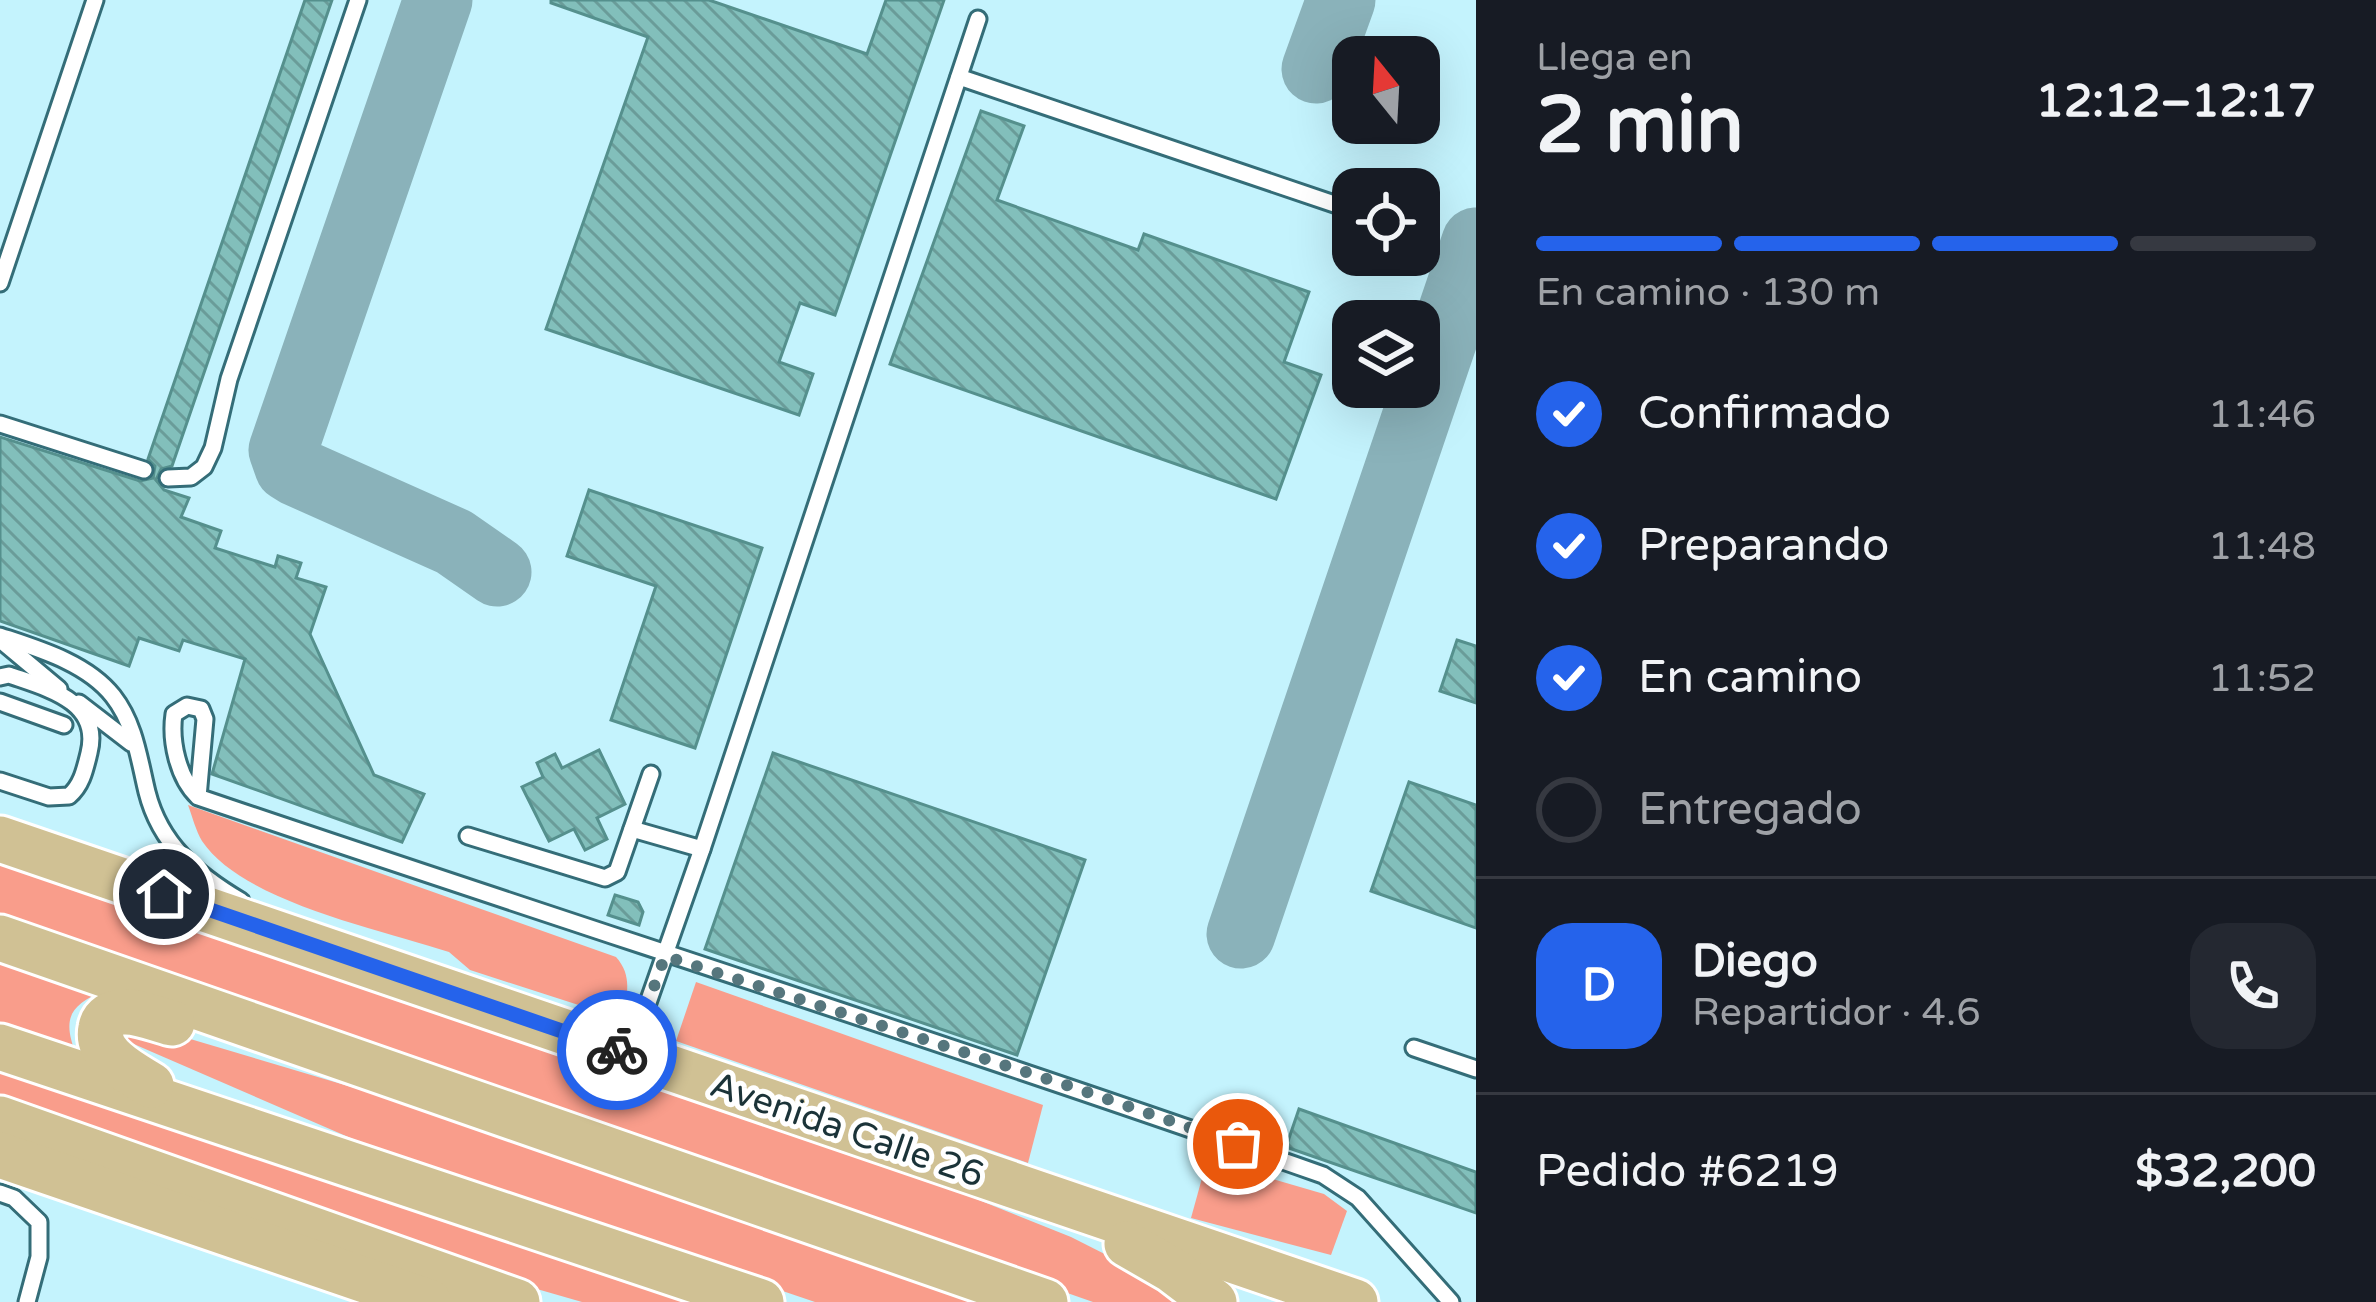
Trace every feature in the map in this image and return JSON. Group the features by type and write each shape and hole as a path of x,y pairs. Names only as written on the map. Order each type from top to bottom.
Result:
{"main road":[{"name":"Avenida Calle 26","path":"0,838 1355,1302"},
{"path":"0,938 1046,1302"},
{"path":"195,1113 106,1052 100,1031 107,1016 140,1014 408,1081"},
{"path":"0,1048 761,1302"},
{"path":"0,1119 512,1299"},
{"path":"0,1155 429,1302"},
{"path":"989,1180 1142,1251 1214,1302"}],"lane":[{"path":"0,283 94,0"},
{"path":"168,478 191,477 204,467 213,448 230,379 358,0"},
{"path":"630,1054 978,19"},
{"path":"959,77 1332,203"},
{"path":"0,424 144,470"},
{"path":"0,637 138,749"},
{"path":"0,637 52,654 111,693 138,749 157,820 188,863 212,884 314,947"},
{"path":"0,677 9,675 68,696 88,724 92,742 79,786 69,796 40,795 0,781"},
{"path":"0,702 64,724"},
{"path":"198,796 206,719 200,709 187,706 174,714 172,724 182,777 198,796 1323,1174 1358,1198 1450,1302"},
{"path":"468,836 604,878 617,872 651,774"},
{"path":"632,829 702,849"},
{"path":"1414,1048 1476,1069"},
{"path":"0,1193 14,1198 39,1222 38,1257 27,1302"}],"shaded area":[{"path":"188,805 616,957 627,979 622,1019 470,970 449,952 280,897 222,862 202,841"},
{"path":"0,853 882,1161 1071,1237 1190,1302 1093,1302 0,920"},
{"path":"0,954 105,990 83,1002 72,1015 70,1033 77,1057 0,1030"},
{"path":"696,982 1043,1105 1028,1163 676,1041"},
{"path":"133,1022 506,1133 995,1302 815,1302 413,1165 129,1042 123,1028"},
{"path":"0,1067 692,1302 582,1302 530,1287 0,1102"},
{"path":"1207,1160 1324,1194 1347,1211 1331,1255 1191,1218"}],"building":[{"path":"305,0 332,0 172,466 161,469 156,480 164,490 189,498 181,517 221,531 215,548 275,567 278,556 301,563 296,578 326,587 310,634 374,775 424,794 402,842 212,774 245,659 183,640 179,651 139,638 129,666 0,621 0,437 140,481 153,478 155,466 148,459"},
{"path":"551,0 709,0 867,54 886,0 944,0 835,315 800,303 779,362 813,374 799,415 546,329 648,37"},
{"path":"981,111 1024,126 997,200 1138,250 1144,234 1309,292 1284,362 1321,375 1276,499 890,364"},
{"path":"589,490 762,548 695,748 611,720 656,586 567,556"},
{"path":"1457,640 1476,646 1476,703 1440,691"},
{"path":"599,750 625,804 597,818 607,839 585,850 574,829 549,841 522,787 543,777 537,763 555,754 562,768"},
{"path":"773,753 1085,860 1017,1055 705,949"},
{"path":"1409,782 1476,805 1476,928 1371,891"},
{"path":"615,895 638,902 643,912 639,925 608,915"},
{"path":"1299,1109 1476,1172 1476,1213 1286,1147"}],"taxiway":[{"path":"438,0 283,450 289,467 297,472 454,542 497,572"},
{"path":"1316,69 1341,0"},
{"path":"1241,934 1476,242"}],"way so far":[{"path":"617,1050 630,1054 665,956 1238,1144"}],"route":[{"path":"164,894 617,1050"}]}
